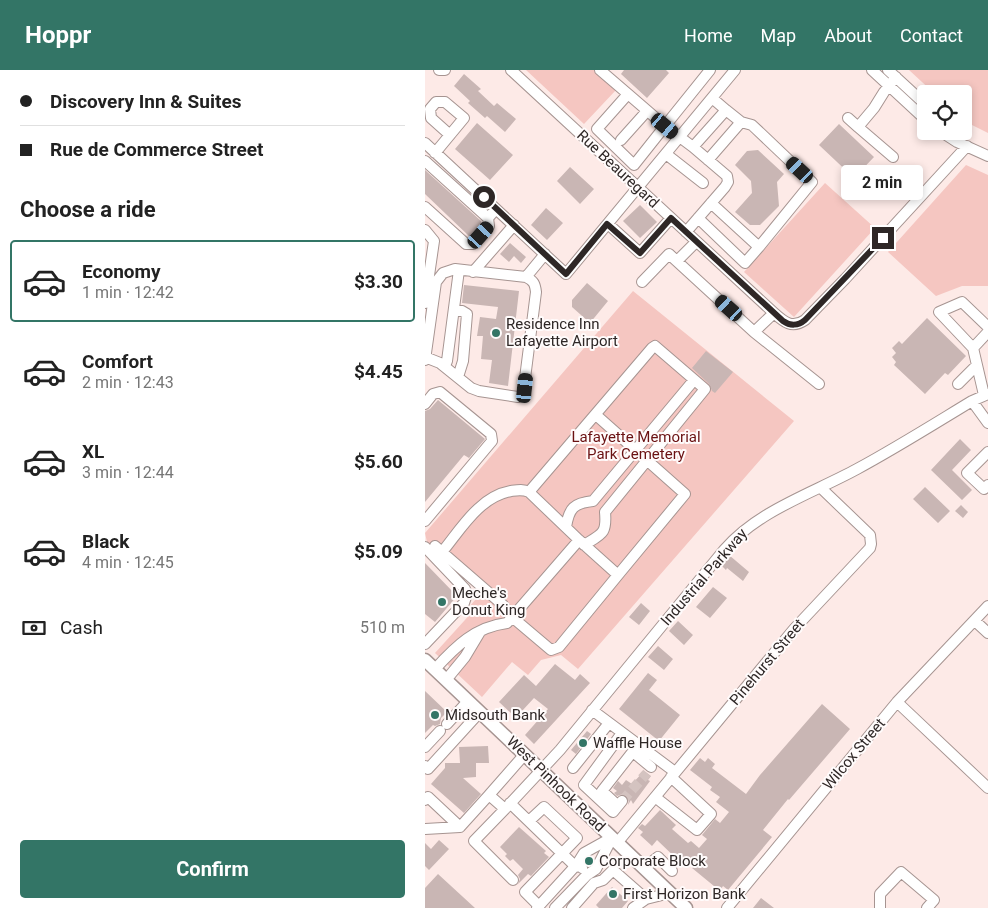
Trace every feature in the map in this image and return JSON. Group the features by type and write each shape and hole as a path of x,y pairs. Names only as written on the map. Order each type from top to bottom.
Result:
{"main road":[{"name":"West Pinhook Road","path":"425,660 687,908"}],"street":[{"path":"439,70 445,70"},
{"name":"Rue Beauregard","path":"511,70 733,276 786,323 793,325 805,320 845,279 967,146"},
{"path":"601,70 679,138 693,147 727,176 728,182 686,232"},
{"path":"628,94 597,129 617,143 634,165 710,70 724,82"},
{"path":"425,143 566,274 735,70"},
{"path":"872,70 891,77 917,98"},
{"path":"891,77 917,109"},
{"path":"857,126 874,108 891,77"},
{"path":"712,98 741,122 753,125 812,182 733,276"},
{"path":"604,157 647,110"},
{"path":"693,147 726,110"},
{"path":"848,118 893,158"},
{"path":"708,160 741,122"},
{"path":"435,153 450,135"},
{"path":"954,140 988,156"},
{"path":"961,140 967,146"},
{"path":"666,154 703,183"},
{"path":"425,161 488,218 489,226 473,244 466,244 425,207"},
{"path":"711,203 759,247"},
{"path":"488,218 496,209"},
{"path":"607,224 640,253 671,218"},
{"path":"697,218 745,263"},
{"path":"473,272 514,225"},
{"path":"425,230 434,241 425,304"},
{"path":"677,261 696,242"},
{"path":"526,277 545,254"},
{"path":"642,282 669,254 754,332 819,384"},
{"path":"449,270 473,272 526,277 532,280 535,286 536,292 523,394 518,396 479,391 471,388 445,366 425,359 427,324 436,282 443,273 449,270"},
{"path":"445,366 459,270"},
{"path":"986,394 973,348 939,312 962,302 988,327"},
{"path":"454,310 467,314 463,361 458,377"},
{"path":"754,332 774,313"},
{"path":"973,348 988,332"},
{"path":"435,669 458,645 492,625 507,623 582,543 603,533 606,525 605,512 705,389 655,346 529,492"},
{"path":"959,384 977,364"},
{"path":"566,527 567,517 573,506 582,502 593,501 694,380"},
{"path":"425,521 493,437 440,392 427,397"},
{"name":"Industrial Parkway","path":"518,885 474,841 541,770 732,540 760,518 821,488 887,452 986,394"},
{"path":"972,401 985,413 988,423"},
{"path":"434,548 503,605 512,617 551,650 559,647 685,494 596,415"},
{"path":"988,452 967,472 984,489 988,485"},
{"name":"Pinehurst Street","path":"615,840 655,797 794,629 870,548 870,535 821,488"},
{"path":"434,548 491,497 504,492 524,489 618,575"},
{"path":"425,644 464,603 467,594 434,548"},
{"name":"Wilcox Street","path":"727,908 897,702 988,606"},
{"path":"975,620 988,633"},
{"path":"425,627 433,635"},
{"path":"446,680 465,657 481,631"},
{"path":"425,747 468,701"},
{"path":"897,702 988,788"},
{"path":"592,710 623,733 652,766 673,775 711,814 697,830 655,797"},
{"path":"426,769 480,712"},
{"path":"573,768 609,723"},
{"path":"623,733 584,786 613,812 620,803 602,791 636,748"},
{"path":"425,829 459,827 525,754"},
{"path":"489,795 508,806 529,822 562,853 583,869 593,871"},
{"path":"425,800 428,797 459,827"},
{"path":"529,822 544,807 577,838 562,853 518,885 538,907 577,864 584,853 615,840"},
{"path":"555,908 587,875 599,866 615,840"},
{"path":"645,868 655,854 672,871"},
{"path":"572,908 594,884 603,880 613,870 641,904"},
{"path":"879,908 879,894 901,872 934,900 927,908"},
{"path":"641,904 657,881"},
{"path":"641,904 670,893"}],"green space":[{"path":"526,70 594,70 616,90 584,124"},
{"path":"909,70 988,70 988,133 972,125 972,85 925,85"},
{"path":"966,165 988,175 988,286 962,286 936,296 888,252"},
{"path":"825,183 875,228 794,317 744,272"},
{"name":"Lafayette Memorial Park Cemetery","path":"633,291 794,421 578,669 561,655 541,660 528,675 512,662 482,697 435,653 474,610 470,606 481,593 427,542 425,533"}],"building":[{"path":"624,70 666,70 669,73 647,98 621,74"},
{"path":"464,74 481,89 478,91 494,106 497,103 516,119 505,132 468,103 470,101 454,86"},
{"path":"477,123 513,155 490,180 455,149"},
{"path":"839,124 874,157 854,178 819,145"},
{"path":"758,150 784,174 777,182 779,206 760,225 750,225 735,212 752,193 751,181 735,165 747,151"},
{"path":"570,167 594,189 580,204 557,181"},
{"path":"425,170 481,221 482,224 470,237 425,194"},
{"path":"640,205 657,222 640,238 623,221"},
{"path":"546,208 563,223 547,240 531,225"},
{"path":"510,243 526,257 521,263 514,256 509,262 500,254"},
{"path":"587,283 608,301 590,323 572,307 572,300"},
{"name":"Residence Inn Lafayette Airport","path":"464,285 519,291 508,386 489,383 492,360 481,359 483,336 477,336 480,317 496,319 498,307 462,303"},
{"path":"927,318 966,356 948,375 945,373 925,394 894,365 896,362 892,357 896,353 892,348 899,341 902,344"},
{"path":"706,351 733,372 715,393 709,384 692,368"},
{"path":"438,400 485,439 469,458 464,455 425,502 425,411 430,409"},
{"path":"960,439 971,450 952,470 972,490 962,500 931,470"},
{"path":"925,487 950,511 938,523 913,499"},
{"path":"961,505 968,512 963,518 955,511"},
{"path":"729,555 749,572 743,581 721,565"},
{"path":"425,563 457,596 435,622 425,614"},
{"path":"713,587 727,598 710,618 696,607"},
{"path":"641,603 650,611 639,625 629,617"},
{"path":"678,621 693,635 684,645 669,631"},
{"path":"658,646 673,659 664,670 648,657"},
{"path":"555,664 575,680 580,674 590,683 534,744 525,735 548,709 534,698 522,711 519,707 512,714 499,702 524,675 536,686"},
{"path":"648,673 657,680 649,690 680,715 659,741 619,709"},
{"name":"Midsouth Bank","path":"425,691 447,712 441,718 440,724 433,725 425,733"},
{"path":"822,704 850,729 763,830 772,837 728,890 723,886 720,891 692,868 696,864 687,857 681,863 657,840 652,846 640,835 643,832 638,828 642,824 645,826 660,810 676,825 672,829 688,843 691,841 699,848 707,839 702,835 715,819 720,823 729,812 716,802 720,797 710,790 712,787 690,770 700,758 705,762 708,758 715,764 712,768 746,794 760,775"},
{"name":"Waffle House","path":"587,731 591,734 576,754 571,750"},
{"path":"488,746 489,763 476,763 476,777 463,778 481,794 464,813 431,784 445,768 445,763 460,763 459,747"},
{"path":"644,771 651,776 648,780 650,781 633,804 631,800 628,805 629,799 627,796 623,794 617,796 614,793 617,791 613,788 618,781 622,785 626,780 632,784"},
{"path":"519,827 546,851 544,853 549,857 531,876 528,874 518,884 520,879 518,875 523,869 513,859 510,861 505,856 507,854 500,847"},
{"path":"439,840 449,849 429,870 425,866 425,843 431,849"},
{"path":"438,874 475,908 425,908 425,888"},
{"name":"First Horizon Bank","path":"612,887 628,901 622,908 599,908 596,905"},
{"path":"761,898 774,908 753,908"}],"tunnel":[{"path":"622,801 647,773"}],"place":[{"name":"Residence Inn Lafayette Airport","path":"496,333"},
{"name":"Meche's Donut King","path":"442,602"},
{"name":"Midsouth Bank","path":"435,715"},
{"name":"Waffle House","path":"583,743"},
{"name":"Corporate Block","path":"589,861"},
{"name":"First Horizon Bank","path":"613,894"}],"route":[{"path":"484,197 566,274 607,224 640,253 671,218 789,325 798,324 805,320 883,238"}]}
